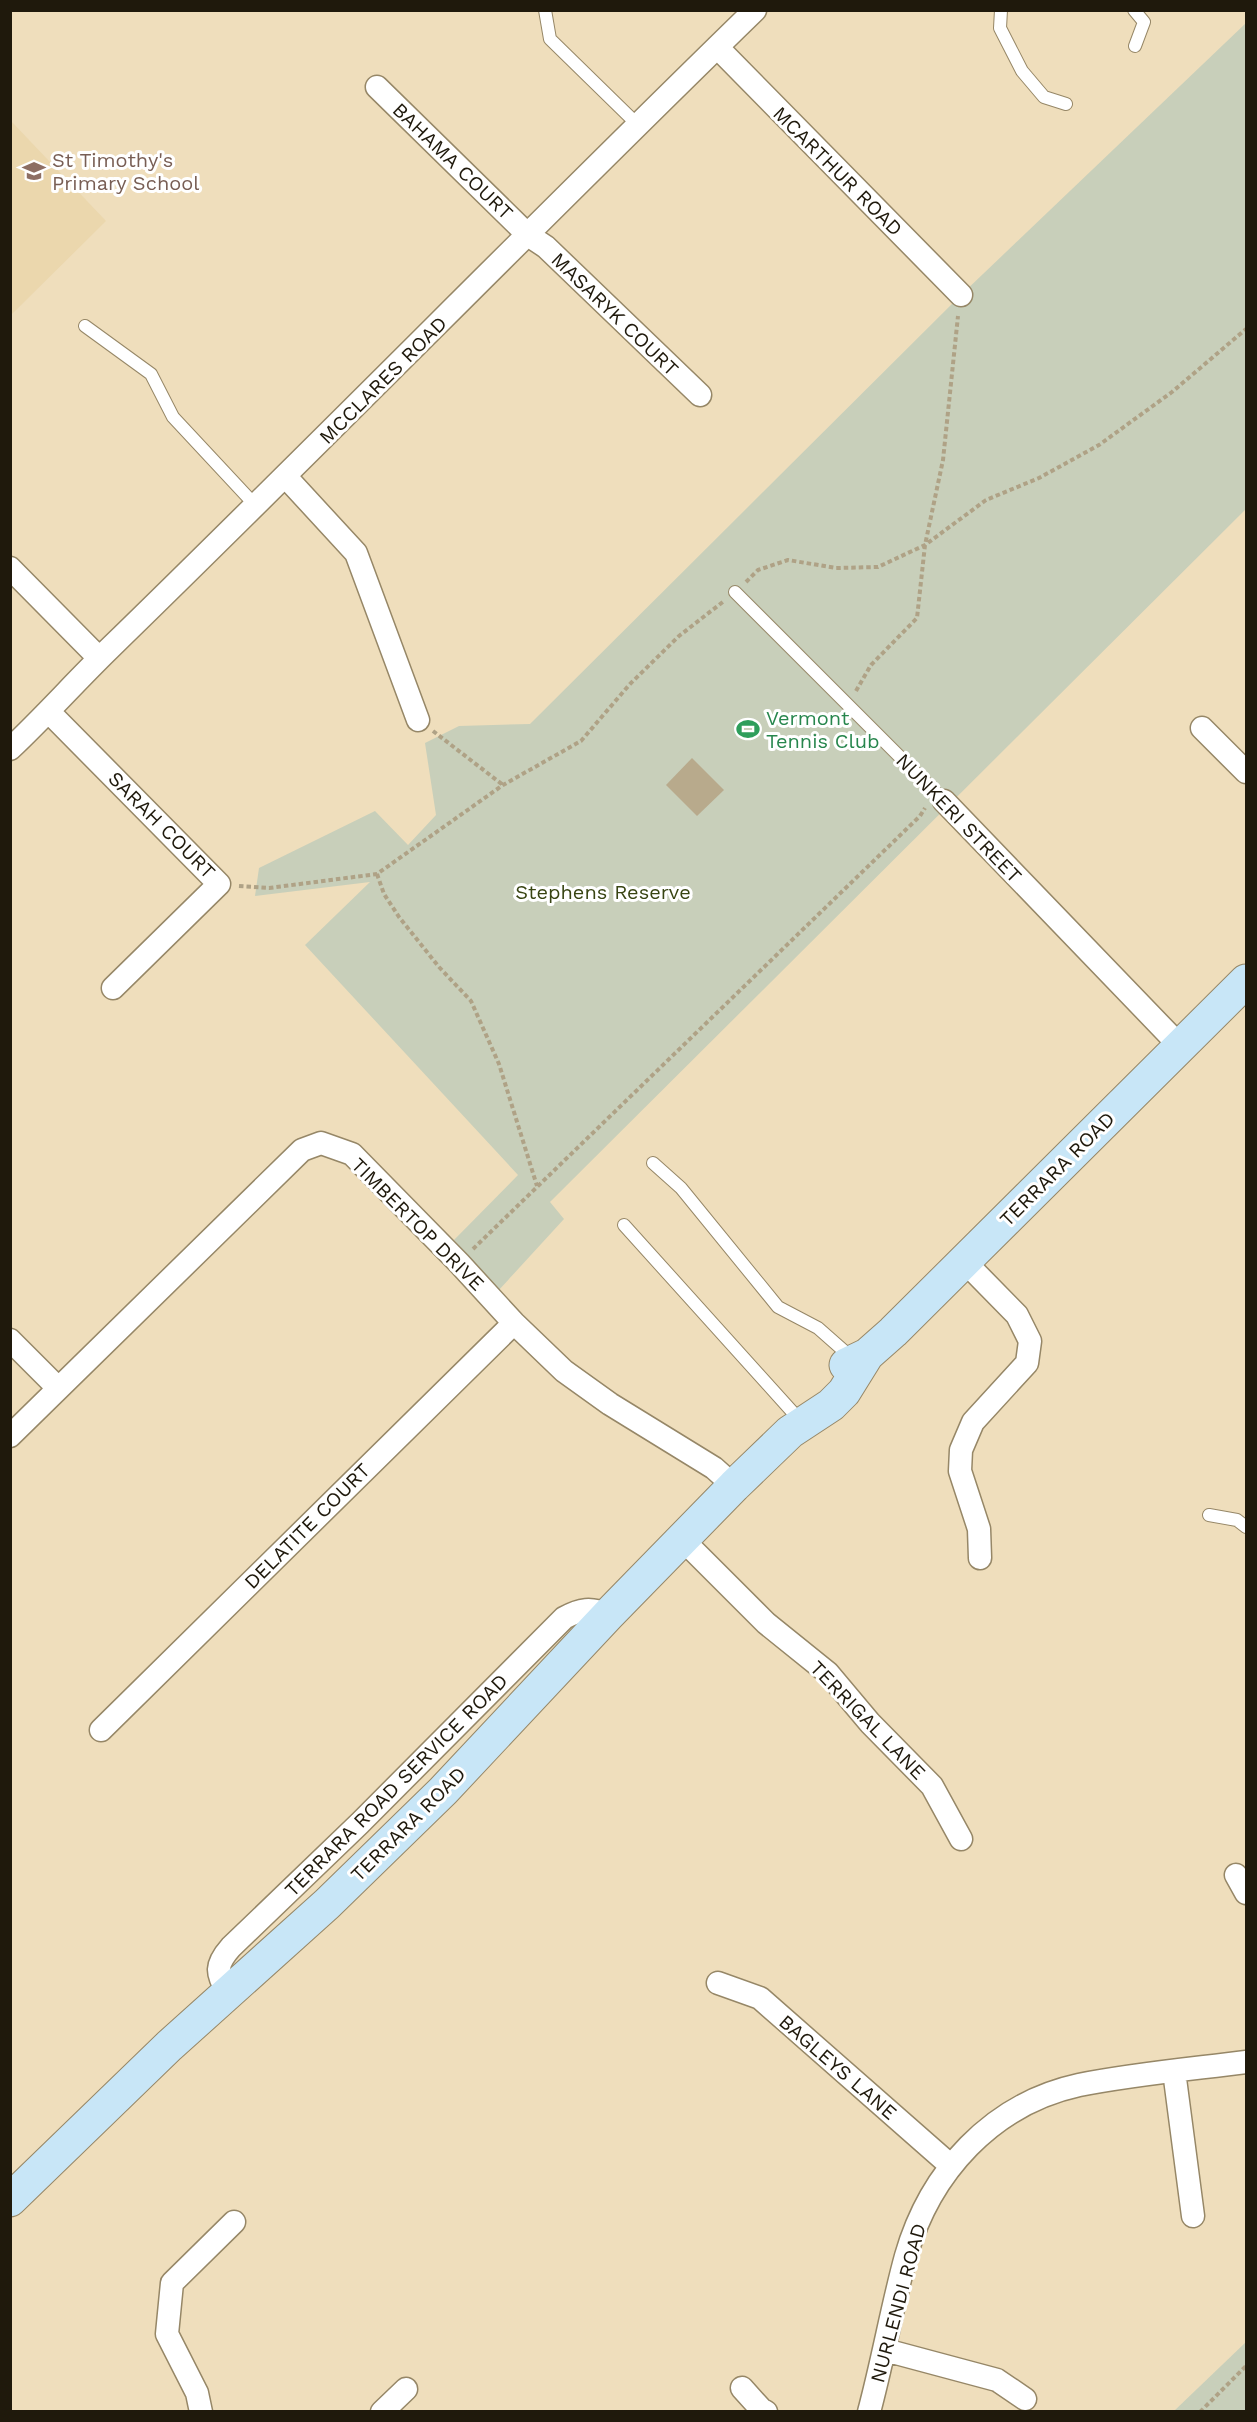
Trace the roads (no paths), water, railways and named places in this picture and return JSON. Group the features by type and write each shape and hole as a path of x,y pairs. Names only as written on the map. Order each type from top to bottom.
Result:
{"main road":[{"name":"TERRARA ROAD","path":"10,2200 169,2046 327,1904 443,1791 608,1615 734,1486 797,1424 831,1406 844,1392 860,1361 1246,981"}],"street":[{"name":"MCCLARES ROAD","path":"10,749 49,712 99,658 256,507 639,126 717,47 746,14"},
{"name":"MCARTHUR ROAD","path":"717,47 961,295"},
{"name":"BAHAMA COURT","path":"377,87 528,235"},
{"name":"MASARYK COURT","path":"528,235 554,255 700,395"},
{"path":"286,477 356,553 418,720"},
{"path":"10,568 99,658"},
{"name":"SARAH COURT","path":"49,712 219,884 113,988"},
{"path":"1202,728 1246,772"},
{"name":"NUNKERI STREET","path":"939,796 1180,1046"},
{"name":"TIMBERTOP DRIVE","path":"10,1436 302,1150 321,1143 352,1154 459,1263 514,1323 564,1371 610,1404 714,1468 734,1486"},
{"path":"964,1261 1017,1315 1030,1341 1027,1364 973,1422 961,1450 960,1470 979,1529 980,1558"},
{"name":"DELATITE COURT","path":"101,1730 514,1323"},
{"path":"10,1340 58,1388"},
{"name":"TERRIGAL LANE","path":"682,1539 766,1623 828,1672 870,1723 932,1786 961,1839"},
{"name":"BAGLEYS LANE","path":"718,1983 760,1998 950,2165"},
{"name":"NURLENDI ROAD","path":"869,2412 906,2255 923,2211 950,2165 977,2136 1005,2116 1041,2098 1078,2086 1246,2062"},
{"path":"1174,2071 1193,2216"},
{"path":"201,2412 197,2393 167,2334 172,2283 234,2222"},
{"path":"885,2350 997,2380 1026,2399"},
{"path":"742,2388 766,2412"},
{"path":"382,2412 406,2389"}],"lane":[{"path":"545,10 550,39 639,126"},
{"path":"1001,10 1000,28 1022,71 1044,97 1066,104"},
{"path":"1134,10 1144,22 1135,45"},
{"path":"85,326 151,374 173,417 256,507"},
{"name":"NUNKERI STREET","path":"735,592 939,796"},
{"path":"653,1163 681,1188 778,1307 818,1328 860,1361"},
{"path":"624,1225 797,1424"},
{"path":"1209,1515 1238,1520 1246,1527"}],"place":[{"name":"St Timothy's Primary School","path":"34,171"},
{"name":"Vermont Tennis Club","path":"748,729"}],"park label":[{"name":"Stephens Reserve","path":"603,892"}]}
